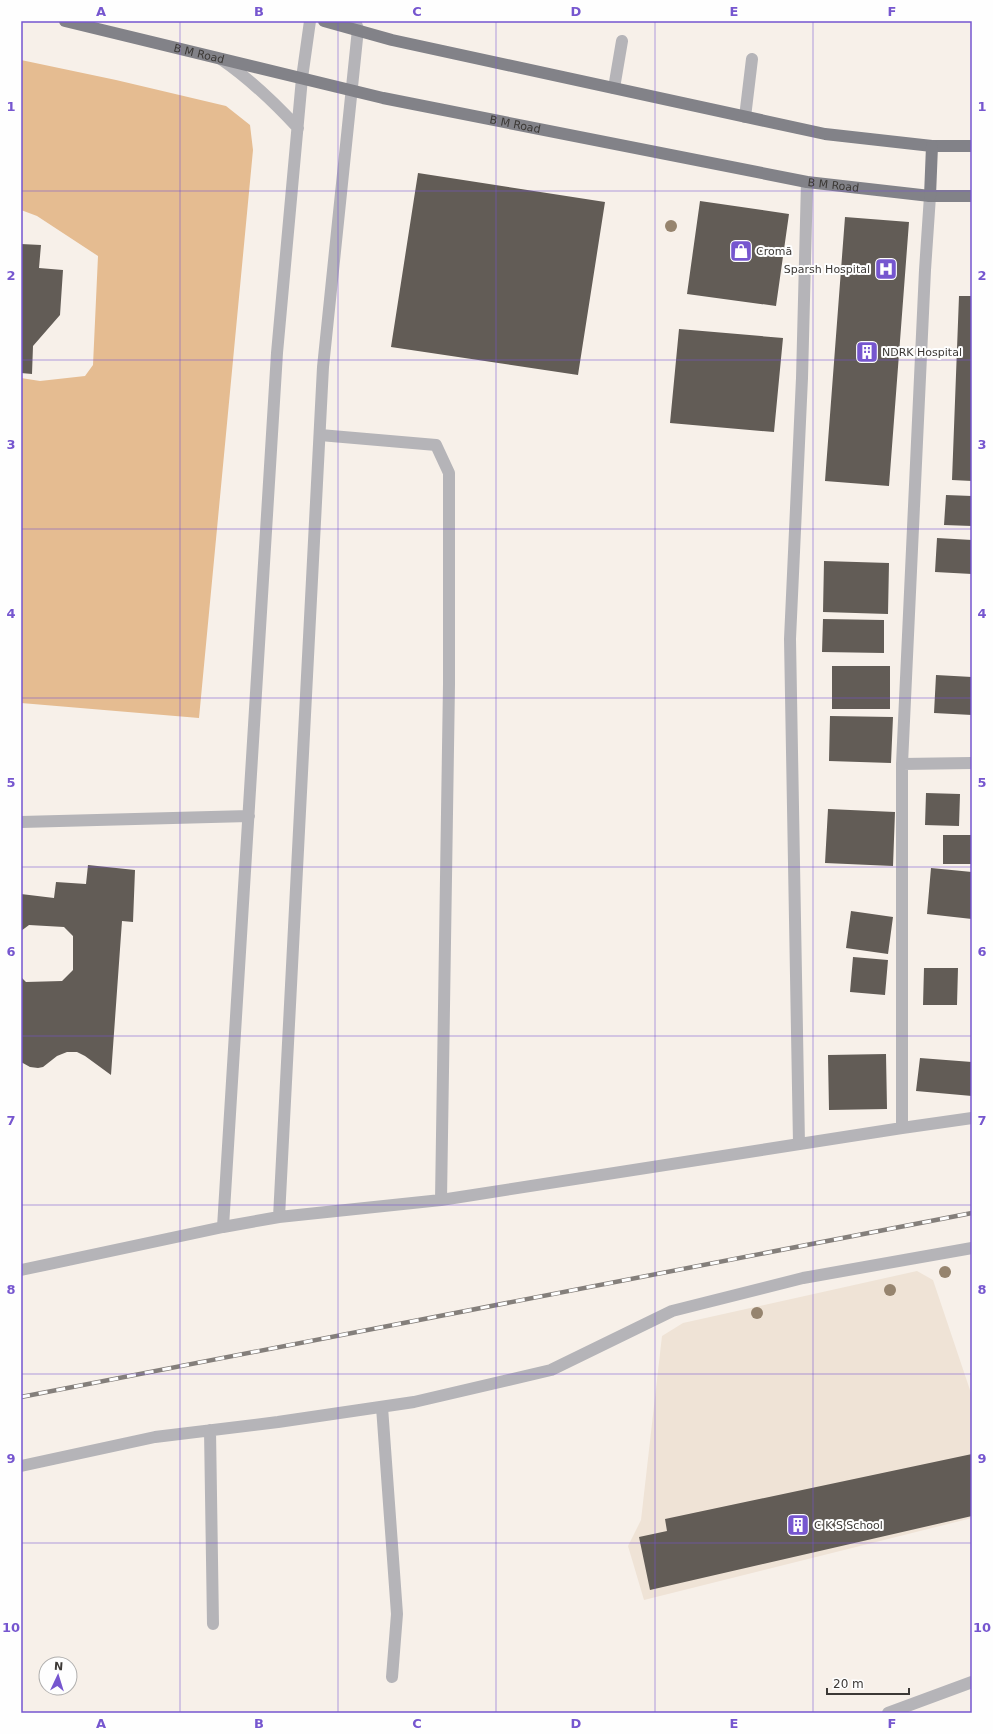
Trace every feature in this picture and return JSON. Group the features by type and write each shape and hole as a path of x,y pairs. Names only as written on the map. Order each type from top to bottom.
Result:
{"main road":[{"name":"B M Road","path":"64,21 383,98 807,182 930,196 972,196"},
{"path":"324,21 356,25 392,40 825,134 932,146 972,146"},
{"path":"930,196 932,146"}],"street":[{"path":"223,1227 276,354 302,78 310,21"},
{"path":"279,1217 324,359 351,90 356,25"},
{"path":"614,88 622,41"},
{"path":"219,58 243,74 298,128"},
{"path":"745,117 752,59"},
{"path":"799,1144 790,639 802,378 807,182"},
{"path":"902,1128 902,764 924,270 930,196"},
{"path":"320,435 436,445 449,473 449,684 441,1200"},
{"path":"902,764 972,762"},
{"path":"21,822 249,816"},
{"path":"21,1270 223,1227 279,1217 441,1200 972,1118"},
{"path":"21,1466 155,1437 278,1422 414,1402 551,1370 672,1311 803,1278 972,1248"},
{"path":"382,1407 397,1614 392,1677"},
{"path":"210,1430 213,1624"},
{"path":"888,1713 972,1682"}],"shaded area":[{"path":"21,60 116,80 226,106 250,125 253,150 199,718 21,703 21,378 40,381 85,376 93,365 98,256 37,216 21,210"},
{"path":"917,1271 933,1280 972,1396 972,1518 644,1600 628,1546 641,1520 662,1336 683,1323"}],"building":[{"path":"418,173 605,202 578,375 391,347"},
{"path":"700,201 789,214 776,306 687,294"},
{"name":"NDRK Hospital","path":"845,217 909,222 889,486 825,481"},
{"path":"21,244 41,245 39,268 63,270 60,315 33,346 32,374 21,373"},
{"path":"959,296 972,296 972,481 952,480"},
{"path":"679,329 783,338 774,432 670,423"},
{"path":"946,495 972,496 972,526 944,525"},
{"path":"937,538 972,540 972,574 935,572"},
{"path":"824,561 889,563 888,614 823,612"},
{"path":"823,619 884,620 884,653 822,652"},
{"path":"832,666 890,666 890,709 832,709"},
{"path":"936,675 972,677 972,715 934,713"},
{"path":"830,716 893,717 891,763 829,761"},
{"path":"926,793 960,794 959,826 925,825"},
{"path":"828,809 895,812 893,866 825,863"},
{"path":"943,835 972,835 972,864 943,864"},
{"path":"88,865 135,870 133,922 122,921 111,1075 77,1052 67,1052 57,1056 43,1067 38,1068 30,1067 21,1062 21,977 26,982 62,981 73,970 73,936 64,927 29,925 21,931 21,894 54,898 56,882 86,884"},
{"path":"931,868 972,872 972,919 927,914"},
{"path":"851,911 893,917 888,954 846,948"},
{"path":"853,957 888,960 885,995 850,992"},
{"path":"924,968 958,968 957,1005 923,1005"},
{"path":"886,1054 887,1109 829,1110 828,1055"},
{"path":"920,1058 972,1062 972,1096 916,1091"},
{"name":"C K S School","path":"972,1454 972,1516 650,1590 639,1537 667,1531 665,1519"}],"railway":[{"path":"21,1397 972,1213"}],"place":[{"name":"Cromā","path":"741,251"},
{"name":"Sparsh Hospital","path":"886,269"},
{"name":"NDRK Hospital","path":"867,352"},
{"name":"C K S School","path":"798,1525"}]}
